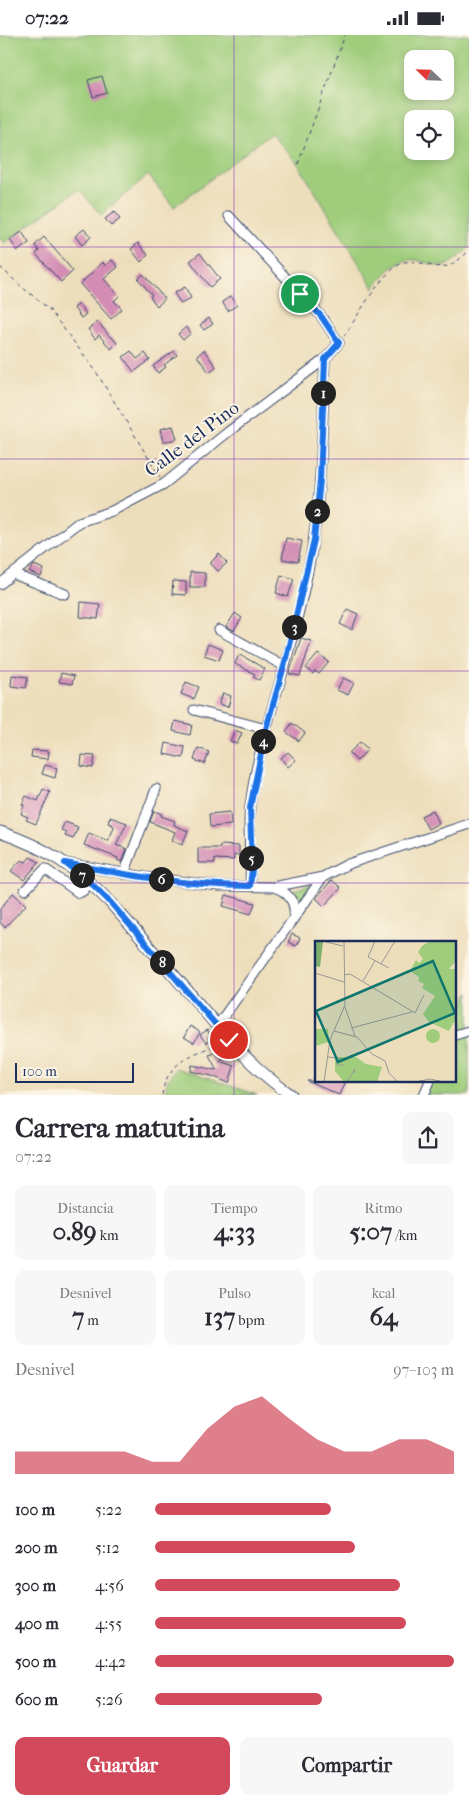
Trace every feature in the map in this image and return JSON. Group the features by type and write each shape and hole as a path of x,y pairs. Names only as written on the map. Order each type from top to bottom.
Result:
{"main road":[{"path":"0,832 21,839 50,853 90,882 110,902 229,1040 275,1085 291,1095"}],"street":[{"path":"229,216 321,316 339,343 325,359 320,480 314,540 284,666 266,729 250,808 252,869 250,886"},
{"name":"Calle del Pino","path":"0,584 79,522 112,511 164,484 228,432 325,359"},
{"path":"13,574 65,594"},
{"path":"219,630 284,666"},
{"path":"194,710 266,729"},
{"path":"124,874 156,789"},
{"path":"65,863 124,874 219,886 273,887 324,877 348,864 469,824"},
{"path":"25,890 45,869 79,893 84,891 90,882"},
{"path":"218,1026 324,877"},
{"path":"273,887 283,891 292,903 294,913 290,925"},
{"path":"456,1035 468,1031"},
{"path":"424,1095 429,1083"}],"path":[{"path":"298,164 345,35"},
{"path":"339,343 369,297 388,274 400,265 412,261 446,268 469,251"},
{"path":"0,267 49,309 90,363 164,484"},
{"path":"162,1095 165,1081 174,1067 203,1050 229,1040"}],"green space":[{"path":"0,35 469,35 469,248 447,265 441,266 421,261 406,260 388,271 374,288 298,164 271,133 174,207 148,175 101,215 79,189 4,243 0,239"},
{"path":"308,885 311,886 297,908 296,898 291,892"},
{"path":"469,992 469,1095 424,1095 429,1083 456,1083 456,1021"},
{"path":"176,1068 257,1095 165,1095 167,1082"}],"building":[{"path":"102,76 107,93 93,97 88,80"},
{"path":"114,212 120,219 111,226 105,219"},
{"path":"84,229 91,237 82,245 75,236"},
{"path":"22,232 29,243 18,251 10,240"},
{"path":"44,237 73,271 61,282 36,254 39,251 35,245"},
{"path":"138,243 148,255 141,262 131,249"},
{"path":"200,253 220,279 210,287 190,261"},
{"path":"112,260 118,267 104,279 119,296 114,301 122,309 111,319 80,284 103,262 105,266"},
{"path":"143,274 165,299 157,306 150,297 152,295 138,279"},
{"path":"185,287 191,298 181,304 174,293"},
{"path":"231,296 237,305 228,311 222,302"},
{"path":"79,304 86,314 81,318 74,308"},
{"path":"209,318 213,324 204,330 200,325"},
{"path":"98,322 117,343 111,349 99,335 95,339 88,329"},
{"path":"186,327 191,333 183,340 178,334"},
{"path":"204,350 216,367 209,372 197,356"},
{"path":"131,351 137,359 145,353 150,360 134,372 123,357"},
{"path":"174,351 177,355 164,365 166,367 158,373 153,366"},
{"path":"173,426 177,439 163,442 160,429"},
{"path":"286,538 302,541 298,562 282,559"},
{"path":"219,554 227,563 218,571 210,563"},
{"path":"34,565 44,569 41,577 29,572"},
{"path":"190,572 205,573 205,587 190,587"},
{"path":"281,575 294,579 288,597 276,593"},
{"path":"173,581 186,582 186,595 172,594"},
{"path":"81,602 100,604 98,619 80,617"},
{"path":"347,609 358,614 352,630 340,624"},
{"path":"235,613 242,618 234,631 226,627"},
{"path":"301,638 311,641 300,676 289,674"},
{"path":"208,644 223,650 219,660 204,655"},
{"path":"239,654 265,669 259,680 253,677 255,674 235,664"},
{"path":"318,654 329,662 319,674 315,671 313,674 306,668"},
{"path":"61,673 74,676 72,684 59,682"},
{"path":"12,675 28,677 26,688 11,686"},
{"path":"343,678 354,683 348,695 337,690"},
{"path":"186,682 199,687 194,699 181,694"},
{"path":"223,693 231,696 228,707 219,704"},
{"path":"175,721 192,725 190,735 173,731"},
{"path":"292,723 305,733 299,741 286,732"},
{"path":"235,730 242,733 237,744 230,741"},
{"path":"360,742 368,749 357,761 349,753"},
{"path":"166,743 185,747 183,758 164,754"},
{"path":"198,748 209,752 205,764 194,760"},
{"path":"32,750 49,751 48,759 31,757"},
{"path":"288,752 296,760 288,767 281,758"},
{"path":"82,755 95,756 93,768 81,766"},
{"path":"45,765 57,768 55,778 42,774"},
{"path":"43,789 50,792 36,824 26,820 28,817 21,814 24,805 22,804 26,796 38,801"},
{"path":"433,810 439,823 428,829 421,816"},
{"path":"154,811 162,814 161,816 175,821 174,825 188,831 182,845 172,840 175,832 150,822"},
{"path":"230,812 231,825 210,827 209,814"},
{"path":"110,817 127,823 116,845 127,849 122,862 117,860 118,858 84,845 89,833 108,841 114,828 113,825 108,823"},
{"path":"65,822 78,827 73,839 65,836 67,832 61,830"},
{"path":"220,845 239,846 239,855 234,855 234,860 215,859 215,863 198,863 198,848 220,848"},
{"path":"30,857 39,862 24,880 11,871 21,860 26,862"},
{"path":"332,880 341,888 324,906 316,898"},
{"path":"13,893 26,905 5,927 0,923 0,909"},
{"path":"226,895 255,903 251,914 223,906"},
{"path":"292,934 300,938 296,946 288,942"},
{"path":"190,1026 200,1032 194,1043 184,1037"},
{"path":"207,1030 213,1038 206,1043 200,1035"},
{"path":"224,1048 228,1056 219,1061 234,1066 229,1083 212,1076 191,1071 192,1065 217,1070 209,1055"},
{"path":"307,1081 315,1081 315,1083 344,1083 339,1095"}],"route":[{"path":"229,1040 110,902 90,882 65,863 175,881 219,886 250,886 252,869 250,808 254,781 314,540 320,480 325,359 339,343 321,316 300,294"}]}
